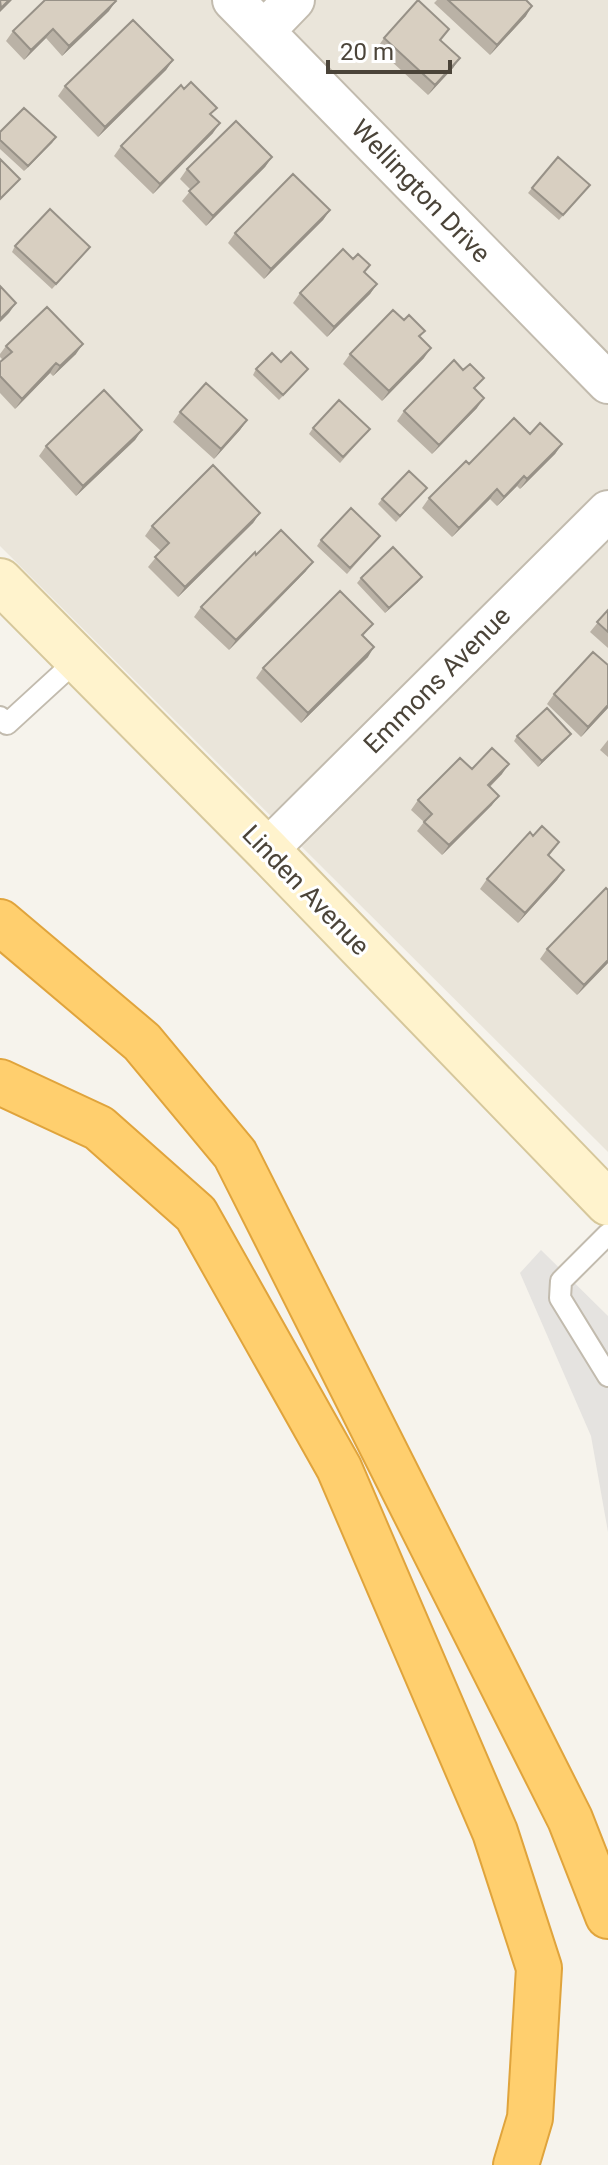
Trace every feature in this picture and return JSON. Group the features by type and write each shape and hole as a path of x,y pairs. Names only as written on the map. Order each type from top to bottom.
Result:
{"highway":[{"path":"0,922 142,1042 235,1154 570,1819 608,1916"},
{"path":"0,1082 99,1128 196,1214 339,1468 495,1832 539,1968 530,2118 516,2165"},
{"path":"570,1819 608,1851"}],"main road":[{"name":"Linden Avenue","path":"0,581 267,850 608,1203"}],"street":[{"name":"Wellington Drive","path":"233,0 608,383"},
{"path":"264,31 294,0"},
{"name":"Emmons Avenue","path":"267,850 608,511"}],"lane":[{"path":"0,717 7,724 78,659"},
{"path":"608,1234 561,1281 560,1298 608,1376"}],"shaded area":[{"path":"0,0 608,0 608,1152 0,546"},
{"path":"541,1250 608,1316 608,1532 591,1436 520,1273"}],"building":[{"path":"45,0 116,1 69,46 53,29 31,50 13,31"},
{"path":"418,0 449,29 440,40 460,58 435,85 384,38"},
{"path":"448,0 526,0 532,6 497,45"},
{"path":"133,20 173,60 105,127 65,86"},
{"path":"191,82 217,108 210,114 220,123 160,184 121,146 181,85 184,89"},
{"path":"24,108 56,137 28,166 0,140 0,132"},
{"path":"236,121 272,157 213,216 189,191 199,182 187,169"},
{"path":"558,157 590,185 563,215 532,188"},
{"path":"0,159 20,179 0,199"},
{"path":"293,174 330,210 271,269 235,233"},
{"path":"50,209 90,247 56,284 15,246"},
{"path":"343,249 353,259 358,254 370,265 364,272 377,284 334,327 300,293"},
{"path":"0,286 16,303 0,319"},
{"path":"47,307 83,344 60,366 56,363 22,399 0,376 0,362 12,352 6,346"},
{"path":"393,310 404,320 409,315 425,331 419,336 431,348 389,391 350,354"},
{"path":"291,352 308,369 283,395 256,369 272,353 281,362"},
{"path":"454,360 463,370 470,364 484,378 474,388 484,398 439,445 404,411"},
{"path":"206,383 247,420 221,449 180,412"},
{"path":"104,390 142,430 83,486 46,446"},
{"path":"339,400 370,429 343,457 313,428"},
{"path":"514,418 530,434 540,423 562,444 504,497 497,489 459,528 429,498 466,461 469,464"},
{"path":"213,465 260,513 185,587 155,557 169,543 152,526"},
{"path":"409,471 427,488 400,516 382,499"},
{"path":"351,508 380,536 350,568 321,540"},
{"path":"281,530 313,562 236,640 201,607"},
{"path":"393,547 422,577 389,608 361,578"},
{"path":"340,591 373,624 362,635 374,647 308,713 263,668"},
{"path":"608,610 608,632 597,622"},
{"path":"593,652 608,665 608,705 588,727 554,694"},
{"path":"547,708 571,734 542,761 517,736"},
{"path":"492,748 509,764 488,785 499,796 449,845 424,822 432,814 418,800 460,758 472,769"},
{"path":"542,826 559,842 548,855 564,870 525,913 487,879 530,832 533,836"},
{"path":"606,888 608,960 584,985 547,949"}]}
